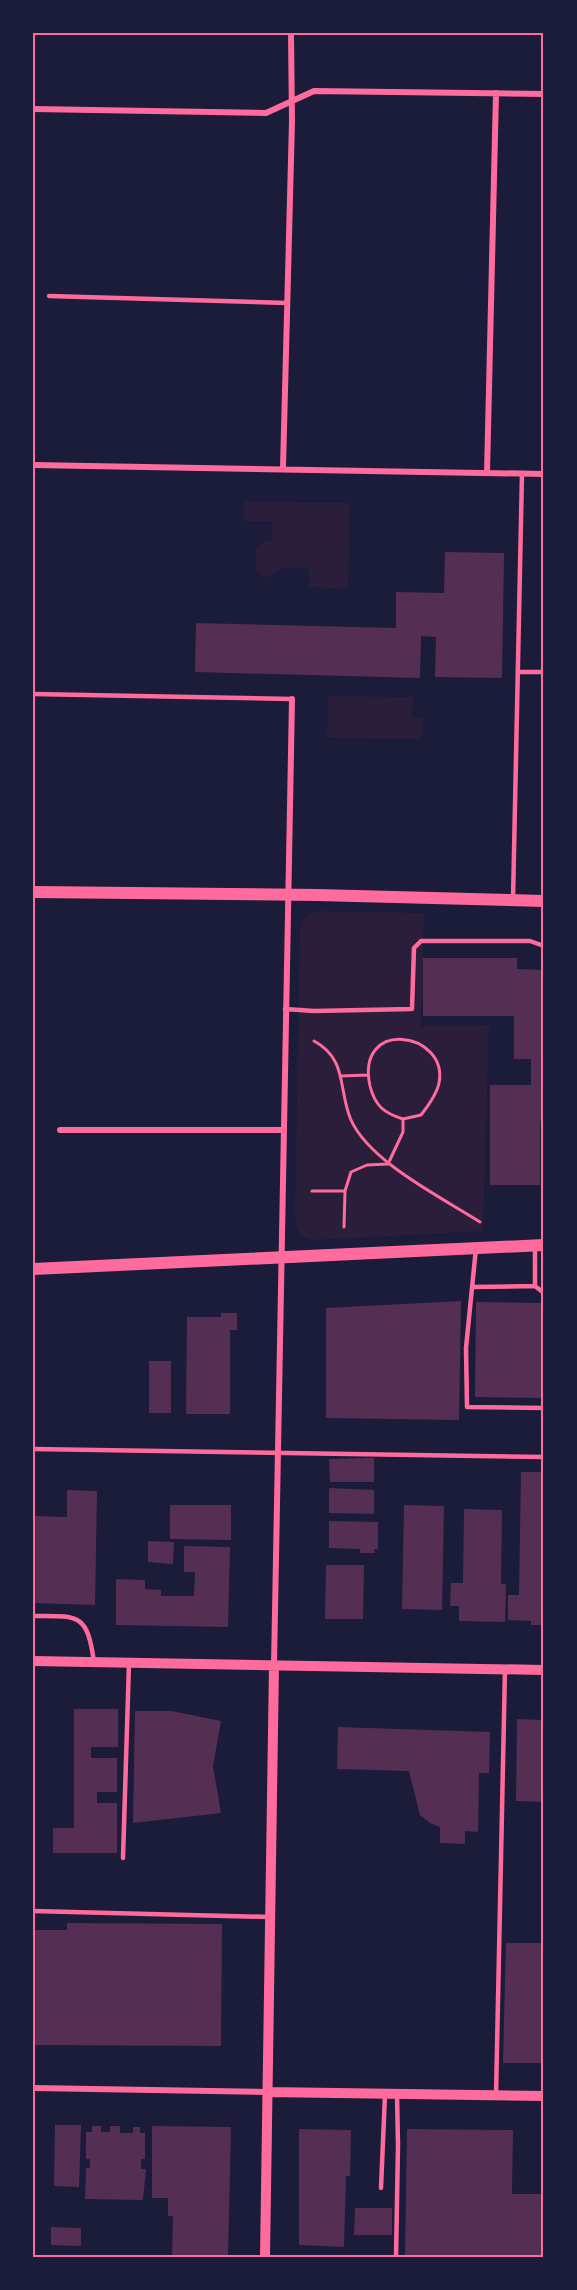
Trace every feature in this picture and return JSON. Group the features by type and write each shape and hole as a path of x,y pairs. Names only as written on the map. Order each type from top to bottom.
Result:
{"main road":[{"path":"33,892 288,894 544,901"},
{"path":"33,1269 539,1245"}],"street":[{"path":"283,468 293,102 291,33"},
{"path":"33,110 266,113 314,91 544,94"},
{"path":"487,473 496,93"},
{"path":"33,465 544,474"},
{"path":"265,2257 280,1258 292,699"},
{"path":"60,1130 283,1130"},
{"path":"33,1661 544,1670"},
{"path":"33,2088 544,2096"}],"lane":[{"path":"49,296 287,303"},
{"path":"513,900 522,473"},
{"path":"518,672 544,672"},
{"path":"33,694 292,699"},
{"path":"285,1009 314,1011 412,1009 414,948 421,941 530,941 544,946"},
{"path":"534,1286 539,1245"},
{"path":"476,1248 466,1348 467,1407 544,1408"},
{"path":"472,1287 534,1286 544,1293"},
{"path":"544,1399 544,1428"},
{"path":"33,1449 544,1457"},
{"path":"33,1616 77,1619 85,1626 91,1642 94,1662"},
{"path":"123,1858 129,1663"},
{"path":"496,2095 505,1669"},
{"path":"33,1911 270,1917"},
{"path":"381,2188 385,2094"},
{"path":"396,2257 397,2094"}],"path":[{"path":"395,1038 408,1040 427,1048 438,1062 439,1083 431,1100 421,1115 403,1119 388,1114 373,1099 368,1075 371,1055 381,1043 395,1038"},
{"path":"314,1041 328,1048 338,1067 351,1120 368,1146 388,1164 480,1222"},
{"path":"340,1076 368,1075"},
{"path":"388,1164 403,1132 403,1119"},
{"path":"344,1227 345,1191 351,1172 367,1165 388,1164"},
{"path":"312,1191 345,1191"}],"shaded area":[{"path":"244,502 350,503 348,589 309,587 309,569 281,568 267,578 256,571 256,550 264,541 271,541 272,521 243,521"},
{"path":"328,696 413,697 412,718 423,718 422,739 327,738"},
{"path":"319,911 424,913 421,1026 489,1025 483,1231 314,1240 304,1237 298,1231 295,1212 300,930 306,917"}],"building":[{"path":"445,552 504,553 502,678 435,677 436,637 421,636 420,678 195,672 196,623 396,628 396,592 444,593"},
{"path":"423,958 517,958 517,969 544,970 544,1121 540,1121 540,1185 490,1185 490,1085 531,1085 531,1059 514,1059 514,1016 423,1016"},
{"path":"461,1301 459,1420 326,1418 326,1308"},
{"path":"476,1302 543,1303 542,1398 475,1397"},
{"path":"221,1313 237,1313 237,1330 230,1330 230,1414 186,1414 187,1317 221,1317"},
{"path":"149,1361 171,1361 171,1413 149,1413"},
{"path":"374,1458 374,1482 330,1482 329,1459"},
{"path":"521,1472 544,1472 543,1625 531,1625 531,1621 508,1620 508,1595 519,1595"},
{"path":"329,1488 374,1490 374,1514 329,1513"},
{"path":"67,1490 97,1491 95,1605 33,1603 33,1516 67,1517"},
{"path":"170,1505 231,1505 231,1540 170,1539"},
{"path":"404,1505 444,1506 442,1610 402,1609"},
{"path":"464,1509 502,1510 501,1584 506,1584 505,1622 459,1621 459,1606 450,1606 451,1583 463,1583"},
{"path":"329,1521 378,1522 378,1549 374,1549 375,1553 360,1553 360,1549 329,1548"},
{"path":"148,1541 174,1542 173,1564 148,1562"},
{"path":"184,1546 230,1547 228,1627 116,1625 116,1579 145,1580 145,1589 161,1590 161,1596 194,1596 195,1572 184,1572"},
{"path":"326,1565 364,1565 363,1619 325,1619"},
{"path":"74,1709 118,1709 118,1747 91,1747 91,1758 117,1758 117,1792 97,1792 97,1803 117,1803 117,1853 53,1853 53,1828 74,1828"},
{"path":"135,1711 172,1711 221,1721 213,1766 221,1813 133,1823"},
{"path":"517,1719 544,1720 544,1802 516,1801"},
{"path":"338,1727 490,1732 489,1773 479,1773 478,1832 465,1831 465,1844 440,1843 440,1827 420,1815 409,1771 337,1769"},
{"path":"67,1923 222,1924 221,2046 33,2045 33,1930 67,1930"},
{"path":"506,1943 544,1943 544,2063 503,2063"},
{"path":"55,2125 81,2125 79,2187 54,2186"},
{"path":"92,2126 101,2126 101,2132 110,2132 110,2126 120,2126 120,2133 133,2133 133,2127 140,2127 140,2133 145,2133 145,2159 141,2159 141,2169 146,2169 143,2200 85,2199 86,2168 90,2168 90,2159 86,2159 86,2132 92,2132"},
{"path":"152,2126 231,2127 228,2257 172,2257 173,2216 168,2216 168,2198 152,2198"},
{"path":"299,2129 351,2130 350,2176 346,2176 344,2247 299,2245"},
{"path":"407,2129 513,2130 512,2194 544,2194 544,2257 405,2257"},
{"path":"355,2208 392,2208 392,2235 354,2235"},
{"path":"51,2227 81,2228 81,2246 51,2245"}]}
